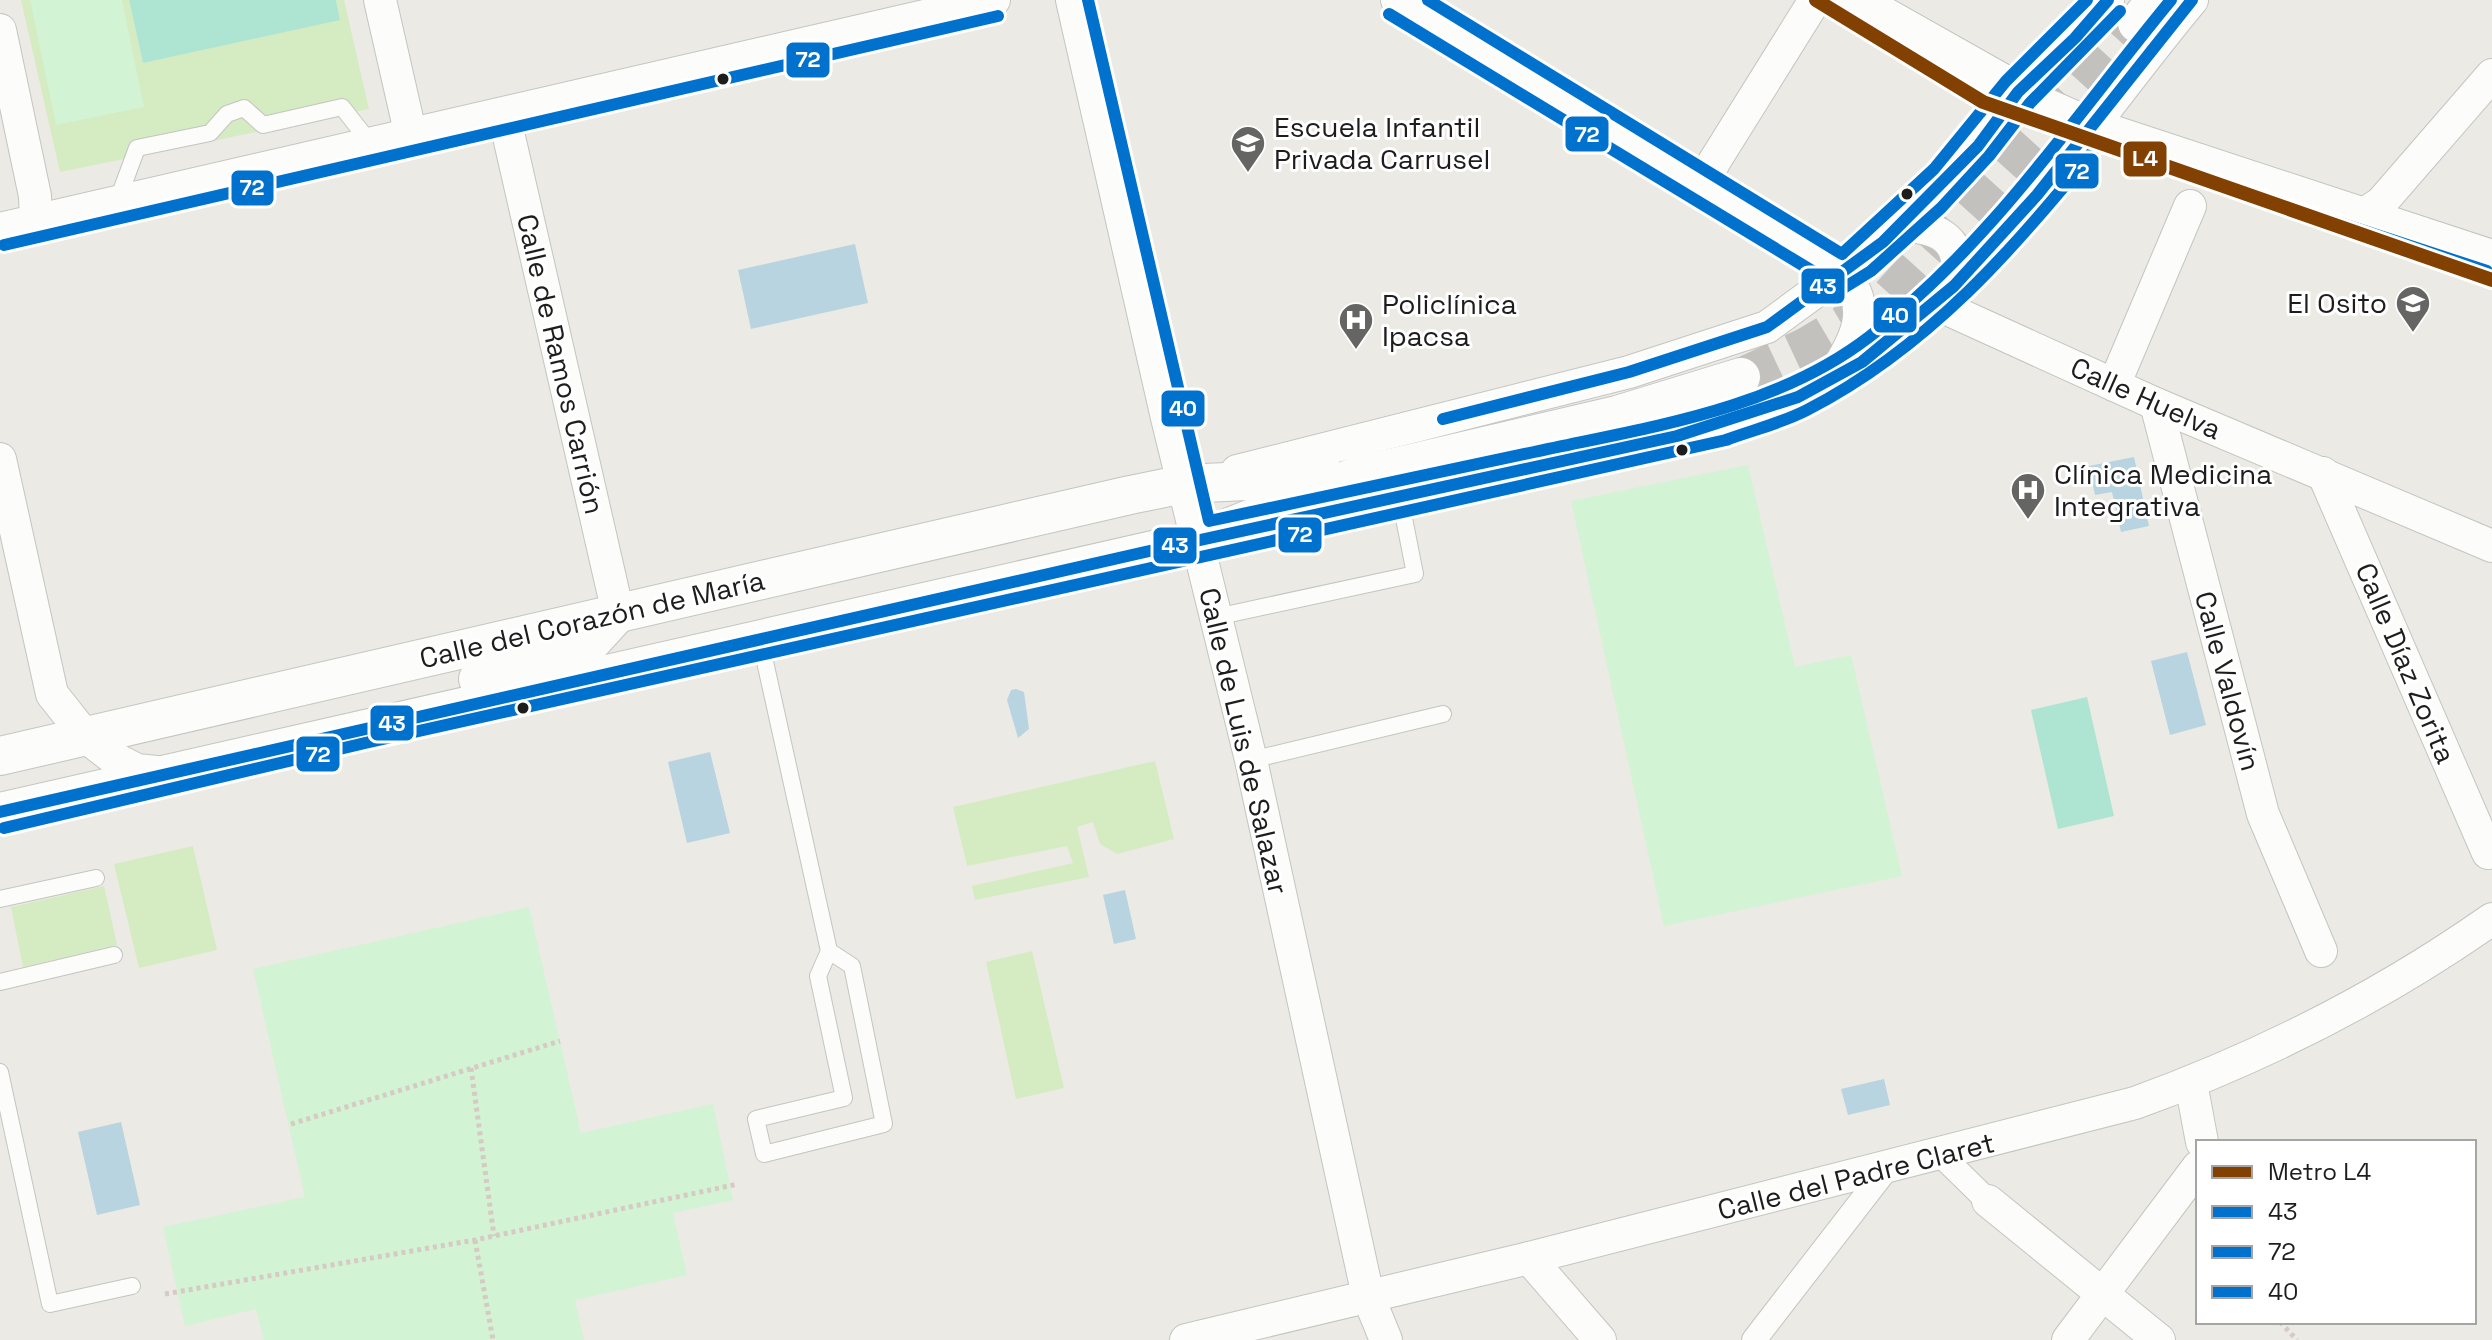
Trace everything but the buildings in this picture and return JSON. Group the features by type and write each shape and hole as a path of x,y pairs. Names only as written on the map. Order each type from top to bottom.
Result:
{"street":[{"path":"380,0 411,136"},
{"path":"0,229 994,0"},
{"name":"Calle de Luis de Salazar","path":"1072,0 1251,760 1368,1296 1386,1340"},
{"path":"1397,0 1704,185 1843,273 1856,290 1860,321 1848,352 1830,380"},
{"path":"1704,185 1714,162 1815,0"},
{"path":"1855,0 2018,92 2093,125 2492,256"},
{"name":"Calle del Corazón de María","path":"0,756 1184,484 1629,372 1740,338 1767,327 1843,273 1899,226 1978,146 2018,92 2075,38 2108,0"},
{"name":"Calle del Corazón de María","path":"0,812 1197,540 1706,429 1798,397 1879,350 1944,294 2037,195 2192,0"},
{"path":"0,30 35,196 36,221"},
{"path":"2364,214 2381,203 2492,75"},
{"name":"Calle de Ramos Carrión","path":"504,115 618,613"},
{"path":"2114,385 2190,206"},
{"path":"1899,226 1929,228 1950,242 1958,265 1944,294"},
{"name":"Calle Huelva","path":"1944,294 2114,385 2492,546"},
{"name":"Calle del Corazón de María","path":"1197,540 1357,476 1617,415 1741,377"},
{"name":"Calle Valdovín","path":"2156,404 2263,814 2321,951"},
{"path":"0,459 52,694 86,737 137,770 171,774"},
{"name":"Calle Díaz Zorita","path":"2323,473 2488,853"},
{"name":"Calle del Corazón de María","path":"1184,484 1357,476"},
{"path":"760,639 757,622 760,608 770,597 883,561 908,545"},
{"path":"423,714 439,696 462,685 505,669 586,648 618,613"},
{"path":"0,770 27,759 40,747"},
{"name":"Calle del Padre Claret","path":"1186,1340 1529,1258 2135,1103 2191,1083 2351,1008 2423,968 2492,919"},
{"path":"2191,1083 2202,1140"},
{"path":"1941,1155 1988,1201 2159,1340"},
{"path":"1754,1340 1887,1168"},
{"path":"2068,1340 2196,1170"},
{"path":"1529,1258 1600,1340"}],"lane":[{"path":"116,203 137,148 210,133 227,114 244,108 263,125 342,107 372,145"},
{"path":"1216,617 1415,574 1400,498"},
{"name":"Calle del Corazón de María","path":"760,639 829,951 818,976 844,1098 756,1119 764,1154 884,1124 852,966 829,951"},
{"path":"1251,760 1443,714"},
{"path":"0,899 96,878"},
{"path":"0,982 114,955"},
{"path":"0,1072 50,1304 132,1286"}],"path":[{"path":"291,1124 560,1041"},
{"path":"471,1068 494,1236"},
{"path":"165,1294 475,1240 738,1184"},
{"path":"475,1240 493,1340"},
{"path":"2282,1324 2297,1340"}],"green space":[{"path":"21,0 129,0 143,63 340,19 336,0 344,0 369,109 60,172"},
{"path":"30,0 122,0 144,107 56,125"},
{"path":"129,0 336,0 340,20 143,63"},
{"path":"1748,465 1795,667 1851,655 1902,876 1664,926 1571,501"},
{"path":"2087,697 2114,816 2058,829 2031,710"},
{"path":"1155,761 1174,839 1117,854 1100,844 1093,822 1077,827 1089,877 975,900 972,886 1073,863 1067,846 967,866 953,807"},
{"path":"193,846 217,950 139,968 114,864"},
{"path":"104,886 117,945 23,967 11,907"},
{"path":"529,907 581,1133 713,1104 733,1200 673,1213 687,1275 575,1300 584,1340 264,1340 256,1309 185,1326 163,1227 305,1197 253,969"},
{"path":"1032,951 1064,1088 1016,1099 986,962"}],"water":[{"path":"855,244 868,303 751,329 738,270"},
{"path":"2134,457 2149,526 2121,532 2112,492 2095,495 2089,466"},
{"path":"2187,652 2206,725 2170,735 2151,661"},
{"path":"1011,690 1024,692 1029,729 1018,738 1007,700"},
{"path":"710,752 730,833 687,843 668,762"},
{"path":"1125,890 1136,939 1114,944 1103,895"},
{"path":"1884,1079 1890,1105 1848,1115 1841,1089"},
{"path":"121,1122 140,1205 97,1215 78,1132"}],"tunnel":[{"path":"1741,377 1805,347 1888,298 2137,23"}],"metro line":[{"name":"L4","path":"1816,0 1983,102 2492,280"}],"transit line":[{"name":"40","path":"1088,0 1209,521 1665,424 1752,399 1832,362 1913,301 1992,221 2171,0"},
{"name":"40","path":"1428,0 1842,254 1934,169 2006,81 2087,0"},
{"name":"43","path":"1443,419 1629,372 1767,327 1883,242 1978,146 2018,92 2075,38 2108,0"},
{"name":"43","path":"0,812 1145,552 1677,436 1798,397 1862,362 1954,286 2037,195 2192,0"},
{"name":"72","path":"1389,14 1842,289 1871,271 1941,208 1989,156 2030,103 2120,11"},
{"name":"72","path":"4,245 998,16"},
{"name":"72","path":"4,828 365,743 1726,440 1807,410 1892,357 1967,293 2002,258 2099,144 2487,271"}],"place":[{"name":"Escuela Infantil Privada Carrusel","path":"1248,174"},
{"name":"El Osito","path":"2413,334"},
{"name":"Policlínica Ipacsa","path":"1356,351"},
{"name":"Clínica Medicina Integrativa","path":"2028,521"}]}
